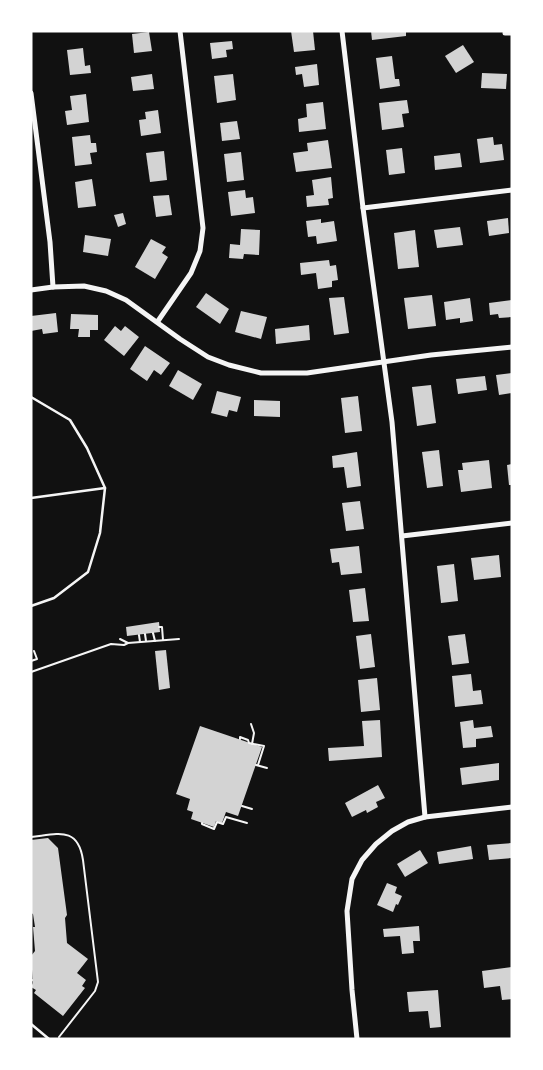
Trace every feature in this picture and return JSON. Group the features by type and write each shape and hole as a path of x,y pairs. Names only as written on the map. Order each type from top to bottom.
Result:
{"street":[{"path":"158,321 191,273 200,251 203,228 180,31"},
{"path":"342,31 363,208 385,362 402,536 425,817"},
{"path":"505,33 512,33"},
{"path":"31,93 50,242 53,286"},
{"path":"363,208 512,190"},
{"path":"31,290 53,286 84,286 106,291 126,300 208,357 229,365 261,373 307,373 512,347"},
{"path":"402,536 512,523"},
{"path":"357,1039 347,911 352,879 362,860 376,844 392,831 408,822 425,817 512,806"}],"lane":[{"path":"31,397 70,420 88,448 105,488 100,533 88,572 54,598 31,606"},
{"path":"31,498 105,488"},
{"path":"31,1024 49,1039"}],"path":[{"path":"159,627 162,627 163,640"},
{"path":"153,633 155,641"},
{"path":"145,634 146,641"},
{"path":"139,635 140,642"},
{"path":"120,639 128,643"},
{"path":"31,672 111,644 124,645 146,641 179,639"},
{"path":"31,661 37,659 34,651"},
{"path":"251,724 254,733 252,743"},
{"path":"240,739 240,737 248,740 249,743 264,746 257,765 266,768"},
{"path":"242,806 252,809"},
{"path":"202,822 202,824 214,829 217,822 223,824 226,816 247,823"},
{"path":"31,837 59,834 70,836 79,843 83,860 98,982 95,990 59,1037"}],"building":[{"path":"291,31 313,31 315,50 294,52"},
{"path":"371,31 406,31 406,36 372,40"},
{"path":"149,32 152,51 134,53 132,34"},
{"path":"232,41 233,49 226,50 227,57 212,59 210,43"},
{"path":"463,45 474,62 456,73 445,56"},
{"path":"83,48 85,66 90,65 91,73 70,75 67,50"},
{"path":"392,56 395,79 399,79 400,86 380,89 376,58"},
{"path":"317,64 319,85 304,87 302,74 296,75 295,67"},
{"path":"482,73 507,74 506,89 481,88"},
{"path":"152,74 154,89 133,91 131,77"},
{"path":"233,74 236,100 217,103 214,76"},
{"path":"86,94 89,122 67,125 65,111 72,110 70,96"},
{"path":"407,100 409,113 402,114 404,127 382,130 379,103"},
{"path":"323,102 326,129 299,132 298,119 307,117 306,104"},
{"path":"158,110 161,133 141,136 139,120 146,119 145,112"},
{"path":"237,121 240,139 222,141 220,123"},
{"path":"90,135 91,143 96,143 97,152 90,153 92,164 75,166 72,137"},
{"path":"493,137 494,145 502,144 504,160 480,163 477,139"},
{"path":"328,140 332,168 296,172 293,153 308,151 307,143"},
{"path":"402,148 405,173 389,175 386,150"},
{"path":"164,151 167,180 150,182 146,153"},
{"path":"241,152 244,180 227,182 224,154"},
{"path":"460,153 462,167 435,170 434,156"},
{"path":"331,177 333,198 328,199 329,205 307,207 306,196 314,195 312,180"},
{"path":"92,179 96,206 78,208 75,182"},
{"path":"245,190 246,198 253,197 255,213 231,216 228,192"},
{"path":"169,195 172,215 156,217 153,196"},
{"path":"123,213 126,224 118,227 114,215"},
{"path":"508,218 509,233 489,236 487,221"},
{"path":"321,219 321,223 334,221 337,241 317,244 316,236 308,237 306,221"},
{"path":"460,227 463,245 437,248 434,230"},
{"path":"241,229 260,230 259,255 244,254 243,259 229,258 230,244 240,245"},
{"path":"415,230 419,267 398,269 394,233"},
{"path":"85,235 111,239 108,256 83,252"},
{"path":"151,239 166,247 162,253 168,257 155,279 135,267"},
{"path":"329,260 330,266 336,265 338,280 332,281 332,287 318,289 316,273 301,275 300,263"},
{"path":"206,293 229,309 220,324 196,307"},
{"path":"432,295 436,326 408,329 404,298"},
{"path":"344,297 349,333 334,335 329,298"},
{"path":"470,298 473,321 460,323 460,318 446,320 444,302"},
{"path":"512,300 512,317 499,318 498,314 490,315 489,303"},
{"path":"241,311 267,317 261,339 235,332"},
{"path":"56,313 58,332 43,334 42,329 31,331 31,316"},
{"path":"71,314 98,315 98,330 90,330 90,337 78,337 79,329 70,329"},
{"path":"309,325 310,340 276,344 275,329"},
{"path":"115,326 121,331 125,326 139,337 124,356 104,340"},
{"path":"145,346 170,363 161,375 154,370 147,381 130,369"},
{"path":"178,370 202,384 193,400 169,386"},
{"path":"512,373 512,393 499,395 496,375"},
{"path":"485,376 487,390 458,394 456,379"},
{"path":"431,385 436,423 417,426 412,387"},
{"path":"217,391 241,397 237,412 229,410 227,417 211,413"},
{"path":"358,396 362,431 345,433 341,398"},
{"path":"254,400 280,401 280,417 254,416"},
{"path":"439,450 443,486 427,488 422,452"},
{"path":"357,452 361,486 347,488 344,467 333,468 332,456"},
{"path":"489,460 492,488 461,492 458,470 463,470 462,463"},
{"path":"512,464 512,485 509,485 507,465"},
{"path":"360,501 364,529 346,531 342,503"},
{"path":"359,546 362,573 341,575 339,562 332,563 330,549"},
{"path":"499,555 501,577 474,580 471,558"},
{"path":"454,564 458,601 441,603 437,566"},
{"path":"365,588 369,621 353,622 349,590"},
{"path":"159,622 160,632 127,636 126,627"},
{"path":"371,634 375,667 360,669 356,636"},
{"path":"465,634 469,663 452,665 448,636"},
{"path":"166,650 170,688 159,690 155,651"},
{"path":"471,674 473,691 481,690 483,704 455,707 452,676"},
{"path":"377,678 380,710 361,712 358,680"},
{"path":"380,720 382,757 329,761 328,748 364,746 362,721"},
{"path":"473,720 474,728 491,726 493,737 476,739 476,747 463,748 460,722"},
{"path":"200,726 262,747 238,816 226,812 222,823 216,821 214,827 191,819 193,812 187,810 190,799 176,794"},
{"path":"499,763 499,780 462,785 460,768"},
{"path":"378,785 385,798 376,802 378,807 367,813 366,810 352,817 345,803"},
{"path":"48,838 58,848 67,915 65,918 67,943 88,959 77,973 86,980 82,986 85,988 63,1016 34,993 36,990 31,987 33,983 31,956 35,951 33,927 35,927 33,914 31,913 31,840"},
{"path":"512,843 512,858 489,860 487,845"},
{"path":"471,846 473,859 439,864 437,852"},
{"path":"420,850 428,863 405,877 397,864"},
{"path":"387,883 397,887 395,893 402,896 393,912 377,905"},
{"path":"419,926 420,941 413,941 414,953 402,954 400,936 384,937 383,929"},
{"path":"512,967 512,999 502,1000 500,986 484,988 482,971"},
{"path":"438,990 441,1027 430,1028 428,1011 409,1012 407,992"}]}
